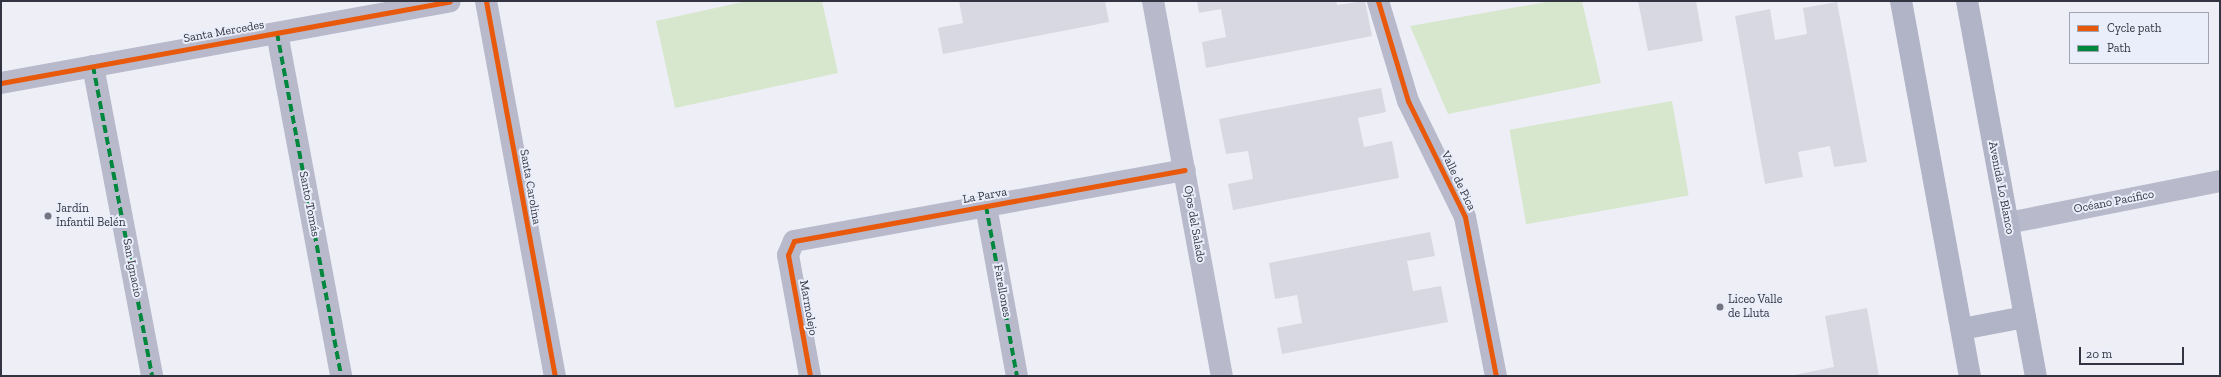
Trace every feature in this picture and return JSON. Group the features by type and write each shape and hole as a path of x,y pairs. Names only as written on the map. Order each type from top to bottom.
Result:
{"main road":[{"path":"1901,1 1970,376"},
{"name":"Avenida Lo Blanco","path":"1967,1 2036,376"},
{"path":"1962,329 2025,318"}],"street":[{"name":"Santa Mercedes","path":"1,83 450,1"},
{"name":"Santa Carolina","path":"486,1 555,376"},
{"name":"Ojos del Salado","path":"1154,1 1222,376"},
{"name":"Valle de Pica","path":"1378,1 1408,101 1464,217 1496,376"},
{"name":"Santo Tomás","path":"277,33 341,376"},
{"name":"San Ignacio","path":"93,66 152,376"},
{"name":"La Parva","path":"790,244 800,239 1185,170"},
{"name":"Océano Pacífico","path":"2008,223 2220,181"},
{"name":"Farellones","path":"986,206 1017,376"},
{"name":"Marmolejo","path":"790,244 788,255 810,376"}],"green space":[{"path":"747,1 822,1 838,73 675,108 656,21"},
{"path":"1552,1 1582,1 1601,83 1448,114 1410,26"},
{"path":"1672,101 1689,196 1526,224 1510,130"}],"building":[{"path":"959,1 1105,1 1109,22 943,54 938,28 963,23"},
{"path":"1197,1 1336,1 1337,5 1365,1 1372,36 1206,68 1202,42 1226,37 1221,9 1199,13"},
{"path":"1638,1 1696,1 1703,41 1648,51"},
{"path":"1837,2 1867,162 1834,167 1830,146 1798,152 1803,177 1765,184 1735,16 1770,9 1775,40 1807,34 1803,8"},
{"path":"1381,88 1386,112 1358,118 1364,147 1392,141 1399,178 1233,210 1228,184 1253,179 1248,151 1226,154 1219,119"},
{"path":"1430,232 1435,256 1407,261 1413,291 1441,286 1448,322 1282,354 1277,328 1302,323 1297,295 1275,299 1269,263"},
{"path":"1867,308 1879,376 1789,376 1834,367 1825,316"}],"marked path":[{"path":"277,33 341,376"},
{"path":"93,66 152,376"},
{"path":"986,206 1017,376"}],"cycle path":[{"path":"1,83 450,1"},
{"path":"486,1 555,376"},
{"path":"1378,1 1408,101 1465,217 1496,376"},
{"path":"810,376 788,255 794,241 1185,170"}],"place":[{"name":"Jardín Infantil Belén","path":"48,216"},
{"name":"Liceo Valle de Lluta","path":"1720,307"}]}
